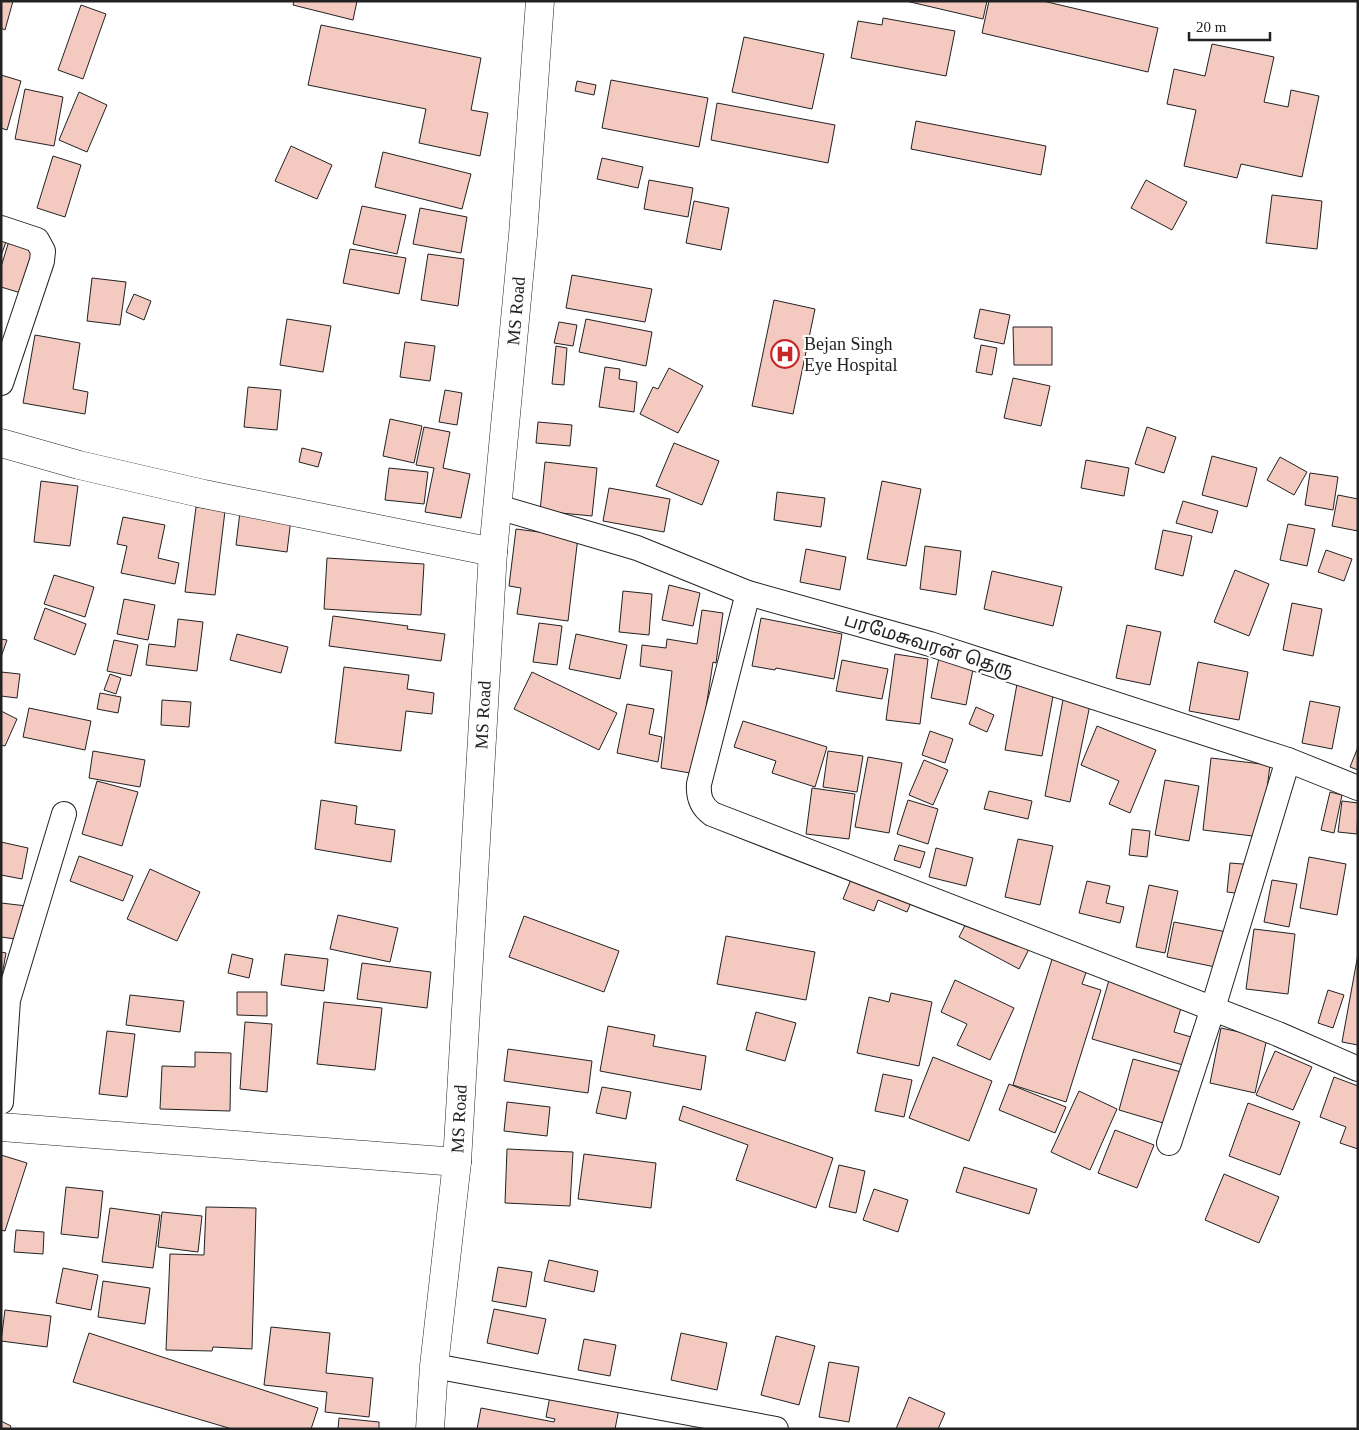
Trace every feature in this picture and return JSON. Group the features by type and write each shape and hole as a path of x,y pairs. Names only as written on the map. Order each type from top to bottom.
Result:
{"main road":[{"name":"MS Road","path":"430,1429 434,1366 456,1162 493,552 523,235 540,1"},
{"path":"1,444 79,465 204,494 493,552"},
{"path":"1,1127 456,1162"}],"street":[{"path":"1,228 37,240 43,251 42,261 1,383"},
{"name":"பரமேசுவரன் தெரு","path":"498,507 637,548 748,593 930,644 1288,760 1358,788"},
{"path":"748,593 699,784 698,793 705,808 712,814 1213,1008 1358,1069"},
{"path":"1169,1143 1213,1008 1288,760"},
{"path":"1,1102 8,1000 64,814"},
{"path":"434,1366 776,1429"}],"building":[{"path":"1,1 13,1 5,30 1,28"},
{"path":"294,1 357,1 353,20 293,5"},
{"path":"906,1 987,1 983,19"},
{"path":"989,1 1043,1 1158,28 1148,72 982,33"},
{"path":"81,5 106,14 83,79 58,70"},
{"path":"883,18 955,31 946,76 851,58 858,21 882,25"},
{"path":"321,25 481,58 471,110 488,113 480,156 419,143 426,109 308,85"},
{"path":"744,37 824,54 812,109 732,92"},
{"path":"1212,44 1274,57 1264,102 1288,107 1291,90 1319,96 1302,177 1241,164 1237,178 1184,166 1196,110 1167,104 1174,69 1205,76"},
{"path":"1,75 21,81 7,130 1,128"},
{"path":"611,80 708,98 699,147 602,128"},
{"path":"577,81 596,85 594,95 575,91"},
{"path":"25,89 63,97 54,146 15,139"},
{"path":"79,92 107,105 87,152 59,140"},
{"path":"717,103 835,125 828,163 711,140"},
{"path":"916,121 1046,146 1041,175 911,149"},
{"path":"291,146 332,165 317,199 275,181"},
{"path":"383,152 471,174 462,209 375,187"},
{"path":"53,156 81,165 65,217 37,208"},
{"path":"602,158 643,167 638,188 597,179"},
{"path":"649,180 693,188 688,217 644,209"},
{"path":"1146,180 1187,202 1172,230 1131,208"},
{"path":"1272,195 1322,201 1317,249 1266,243"},
{"path":"694,201 729,208 721,250 686,243"},
{"path":"362,206 406,215 397,254 353,244"},
{"path":"420,208 467,217 461,253 413,244"},
{"path":"1,221 12,225 1,256"},
{"path":"12,231 48,242 31,296 1,287 1,267"},
{"path":"350,249 406,258 399,294 343,283"},
{"path":"428,254 464,259 458,306 421,300"},
{"path":"572,275 652,289 645,322 566,308"},
{"path":"92,278 126,282 120,325 87,321"},
{"path":"134,294 151,301 144,320 126,312"},
{"path":"774,300 815,309 793,414 752,406"},
{"path":"980,309 1010,315 1004,344 974,338"},
{"path":"287,319 331,326 323,372 280,365"},
{"path":"586,319 652,332 646,366 579,352"},
{"path":"559,322 577,325 573,346 554,343"},
{"path":"1013,327 1052,327 1052,365 1014,365"},
{"path":"35,335 80,343 73,389 88,392 85,414 23,403"},
{"path":"405,342 435,346 430,381 400,377"},
{"path":"981,345 997,348 992,375 976,372"},
{"path":"556,346 567,348 564,385 552,384"},
{"path":"605,367 620,369 619,379 637,382 634,412 599,407"},
{"path":"669,368 703,386 678,433 640,414 653,387 658,389"},
{"path":"1013,378 1050,386 1041,426 1004,418"},
{"path":"248,387 281,390 277,430 244,427"},
{"path":"445,390 462,393 457,425 439,422"},
{"path":"390,419 422,426 414,463 383,456"},
{"path":"538,422 572,425 570,446 536,443"},
{"path":"424,427 450,432 443,468 470,474 461,518 425,512 434,468 416,465"},
{"path":"1147,427 1176,437 1164,473 1135,464"},
{"path":"674,443 719,461 702,505 656,486"},
{"path":"302,448 322,453 318,467 299,462"},
{"path":"1212,456 1257,468 1247,507 1202,495"},
{"path":"1280,457 1307,472 1294,495 1267,480"},
{"path":"1086,460 1129,468 1124,496 1081,488"},
{"path":"545,462 597,468 592,516 540,511"},
{"path":"389,468 428,472 424,504 385,500"},
{"path":"1310,473 1338,477 1333,510 1305,505"},
{"path":"41,481 78,486 70,546 34,542"},
{"path":"882,481 921,489 906,566 867,559"},
{"path":"609,488 670,499 664,532 603,521"},
{"path":"777,492 825,498 821,527 774,520"},
{"path":"1338,495 1358,499 1358,531 1332,526"},
{"path":"1183,501 1218,511 1212,533 1176,523"},
{"path":"196,507 225,511 215,595 185,592"},
{"path":"240,512 291,519 287,552 236,545"},
{"path":"123,517 165,525 158,558 179,563 175,584 121,573 127,546 117,544"},
{"path":"1288,524 1315,529 1307,566 1280,560"},
{"path":"516,529 578,537 568,621 517,614 521,588 509,586"},
{"path":"1163,530 1192,536 1183,576 1155,569"},
{"path":"925,546 961,551 956,595 920,589"},
{"path":"806,549 846,557 840,590 800,582"},
{"path":"1326,550 1352,559 1344,581 1318,572"},
{"path":"327,558 424,564 421,615 324,609"},
{"path":"1235,570 1269,584 1249,636 1214,622"},
{"path":"992,571 1062,587 1053,626 984,609"},
{"path":"54,575 94,587 85,617 44,604"},
{"path":"669,585 700,593 693,626 662,620"},
{"path":"623,591 652,594 649,635 619,632"},
{"path":"124,599 155,605 148,640 117,634"},
{"path":"1292,603 1322,609 1313,656 1283,650"},
{"path":"45,608 86,624 75,655 34,639"},
{"path":"702,610 723,613 716,663 713,662 696,774 661,768 672,671 640,666 642,645 666,648 667,639 697,644"},
{"path":"333,616 408,626 407,629 445,634 441,661 329,646"},
{"path":"761,618 842,634 834,679 776,668 775,670 752,666"},
{"path":"178,619 203,622 197,671 146,665 149,644 175,647"},
{"path":"539,623 562,626 557,665 533,662"},
{"path":"1127,625 1161,632 1150,685 1116,678"},
{"path":"237,634 288,647 281,673 230,660"},
{"path":"576,634 627,645 620,679 569,669"},
{"path":"1,639 7,640 1,657"},
{"path":"114,640 138,645 131,676 107,671"},
{"path":"942,642 977,649 966,705 931,698"},
{"path":"895,654 928,659 920,724 886,720"},
{"path":"842,660 888,669 882,699 836,691"},
{"path":"1198,662 1248,672 1239,720 1189,711"},
{"path":"344,667 409,675 407,689 434,693 432,714 406,711 401,751 335,743"},
{"path":"1,672 20,674 17,698 1,696"},
{"path":"532,672 617,713 599,750 514,709"},
{"path":"110,674 121,678 116,694 104,690"},
{"path":"1017,684 1054,691 1042,756 1005,750"},
{"path":"1065,689 1092,695 1070,802 1045,796"},
{"path":"100,693 121,697 118,713 97,709"},
{"path":"162,700 191,702 189,727 161,725"},
{"path":"1310,701 1340,707 1332,749 1302,743"},
{"path":"627,704 654,709 649,734 662,737 658,762 617,753"},
{"path":"976,707 994,715 987,732 969,724"},
{"path":"29,708 91,721 85,750 23,737"},
{"path":"1,711 17,719 5,746 1,745"},
{"path":"743,721 827,747 815,787 772,773 776,761 734,747"},
{"path":"1097,726 1156,750 1130,813 1109,804 1119,781 1081,765"},
{"path":"930,731 953,739 945,763 922,755"},
{"path":"1358,747 1358,770 1350,767"},
{"path":"93,751 145,760 140,787 89,778"},
{"path":"828,751 863,756 857,792 823,787"},
{"path":"868,757 902,763 889,833 855,827"},
{"path":"1211,758 1270,765 1261,837 1203,830"},
{"path":"924,760 948,770 933,805 909,795"},
{"path":"1165,780 1199,786 1189,841 1155,835"},
{"path":"97,781 138,792 122,846 82,834"},
{"path":"812,788 855,794 849,839 806,834"},
{"path":"989,791 1032,801 1028,819 984,809"},
{"path":"1330,792 1342,795 1334,833 1321,830"},
{"path":"321,800 357,806 355,824 395,830 391,862 315,849"},
{"path":"908,800 938,809 928,844 897,834"},
{"path":"1342,801 1358,803 1357,834 1338,832"},
{"path":"1132,829 1150,831 1147,857 1129,855"},
{"path":"1018,839 1053,846 1040,905 1005,897"},
{"path":"1,842 28,848 22,879 1,875"},
{"path":"899,845 925,852 920,868 894,860"},
{"path":"936,848 973,858 966,886 929,877"},
{"path":"79,856 133,876 123,901 70,881"},
{"path":"1309,857 1346,864 1337,915 1300,908"},
{"path":"858,862 918,886 907,912 878,900 874,911 843,899"},
{"path":"1230,863 1255,865 1251,895 1227,892"},
{"path":"150,869 200,892 177,941 127,919"},
{"path":"1272,880 1297,884 1289,927 1264,922"},
{"path":"1087,881 1110,886 1106,903 1124,907 1120,923 1079,913"},
{"path":"1149,885 1178,891 1165,953 1136,947"},
{"path":"1,903 27,906 23,940 1,937"},
{"path":"975,906 1035,937 1019,969 959,937"},
{"path":"338,915 398,928 390,962 330,949"},
{"path":"524,916 619,951 604,992 509,957"},
{"path":"1174,922 1227,932 1220,968 1167,957"},
{"path":"1254,929 1295,934 1288,994 1246,989"},
{"path":"726,936 815,952 806,1000 717,984"},
{"path":"1,952 6,953 1,981"},
{"path":"1054,953 1089,964 1082,984 1101,990 1066,1102 1013,1085"},
{"path":"232,954 253,959 249,978 228,973"},
{"path":"285,954 328,959 324,991 281,985"},
{"path":"1358,954 1358,1045 1342,1042"},
{"path":"362,963 431,972 427,1008 357,999"},
{"path":"955,980 1014,1008 990,1060 957,1045 967,1024 941,1012"},
{"path":"1109,980 1183,1001 1174,1032 1198,1039 1190,1067 1092,1039"},
{"path":"1328,990 1344,995 1333,1028 1318,1023"},
{"path":"237,992 267,992 267,1016 237,1015"},
{"path":"891,993 932,1002 919,1066 857,1053 869,997 889,1002"},
{"path":"130,995 184,1001 180,1032 126,1025"},
{"path":"324,1002 382,1008 375,1070 317,1064"},
{"path":"756,1012 796,1023 785,1061 746,1050"},
{"path":"245,1022 272,1024 267,1092 240,1089"},
{"path":"608,1026 655,1035 653,1046 706,1056 701,1090 600,1071"},
{"path":"1221,1028 1267,1038 1255,1093 1210,1083"},
{"path":"107,1031 135,1034 127,1097 99,1094"},
{"path":"508,1049 592,1061 588,1093 504,1081"},
{"path":"1275,1051 1312,1067 1293,1110 1256,1095"},
{"path":"195,1052 231,1053 230,1111 160,1109 162,1066 195,1067"},
{"path":"933,1057 992,1081 969,1141 909,1118"},
{"path":"1133,1059 1185,1073 1170,1125 1119,1110"},
{"path":"883,1074 912,1080 904,1117 875,1111"},
{"path":"1334,1077 1358,1086 1358,1149 1340,1143 1346,1127 1320,1117"},
{"path":"1009,1084 1066,1107 1055,1133 999,1110"},
{"path":"602,1087 631,1092 626,1119 596,1113"},
{"path":"1079,1091 1117,1109 1090,1170 1051,1152"},
{"path":"507,1102 550,1107 547,1136 504,1131"},
{"path":"1248,1103 1300,1122 1280,1175 1229,1156"},
{"path":"683,1106 833,1158 816,1208 736,1180 748,1145 679,1120"},
{"path":"1115,1130 1154,1145 1137,1188 1098,1173"},
{"path":"507,1149 573,1152 570,1206 505,1203"},
{"path":"584,1154 656,1163 651,1208 578,1199"},
{"path":"1,1155 27,1163 5,1231 1,1230"},
{"path":"839,1165 865,1171 856,1213 829,1207"},
{"path":"964,1167 1037,1189 1029,1214 956,1192"},
{"path":"1224,1174 1279,1197 1259,1243 1205,1220"},
{"path":"66,1187 103,1191 98,1238 61,1234"},
{"path":"874,1189 908,1200 898,1232 863,1220"},
{"path":"206,1207 256,1208 252,1349 213,1347 212,1351 166,1350 170,1254 204,1255"},
{"path":"110,1208 160,1215 153,1268 102,1262"},
{"path":"162,1212 202,1216 198,1252 158,1247"},
{"path":"16,1230 44,1232 43,1254 14,1252"},
{"path":"549,1260 598,1271 594,1292 544,1281"},
{"path":"498,1267 532,1272 526,1307 492,1301"},
{"path":"63,1268 98,1275 91,1310 56,1303"},
{"path":"103,1281 150,1288 145,1324 98,1317"},
{"path":"494,1309 546,1319 538,1354 487,1343"},
{"path":"5,1310 51,1316 47,1347 1,1341"},
{"path":"271,1327 330,1333 326,1373 373,1378 369,1417 325,1412 327,1392 264,1385"},
{"path":"89,1333 318,1408 311,1429 232,1429 73,1382"},
{"path":"681,1333 727,1343 717,1390 671,1380"},
{"path":"776,1336 815,1346 799,1405 761,1395"},
{"path":"584,1339 616,1345 610,1376 578,1370"},
{"path":"829,1362 859,1367 849,1422 819,1417"},
{"path":"551,1391 620,1404 615,1429 477,1429 481,1408 554,1422 555,1419 546,1417"},
{"path":"909,1397 945,1413 938,1429 896,1429"},
{"path":"339,1418 379,1422 379,1429 338,1429"},
{"path":"1,1421 11,1426 10,1429 1,1429"}],"place":[{"name":"Bejan Singh Eye Hospital","path":"785,354"}]}
